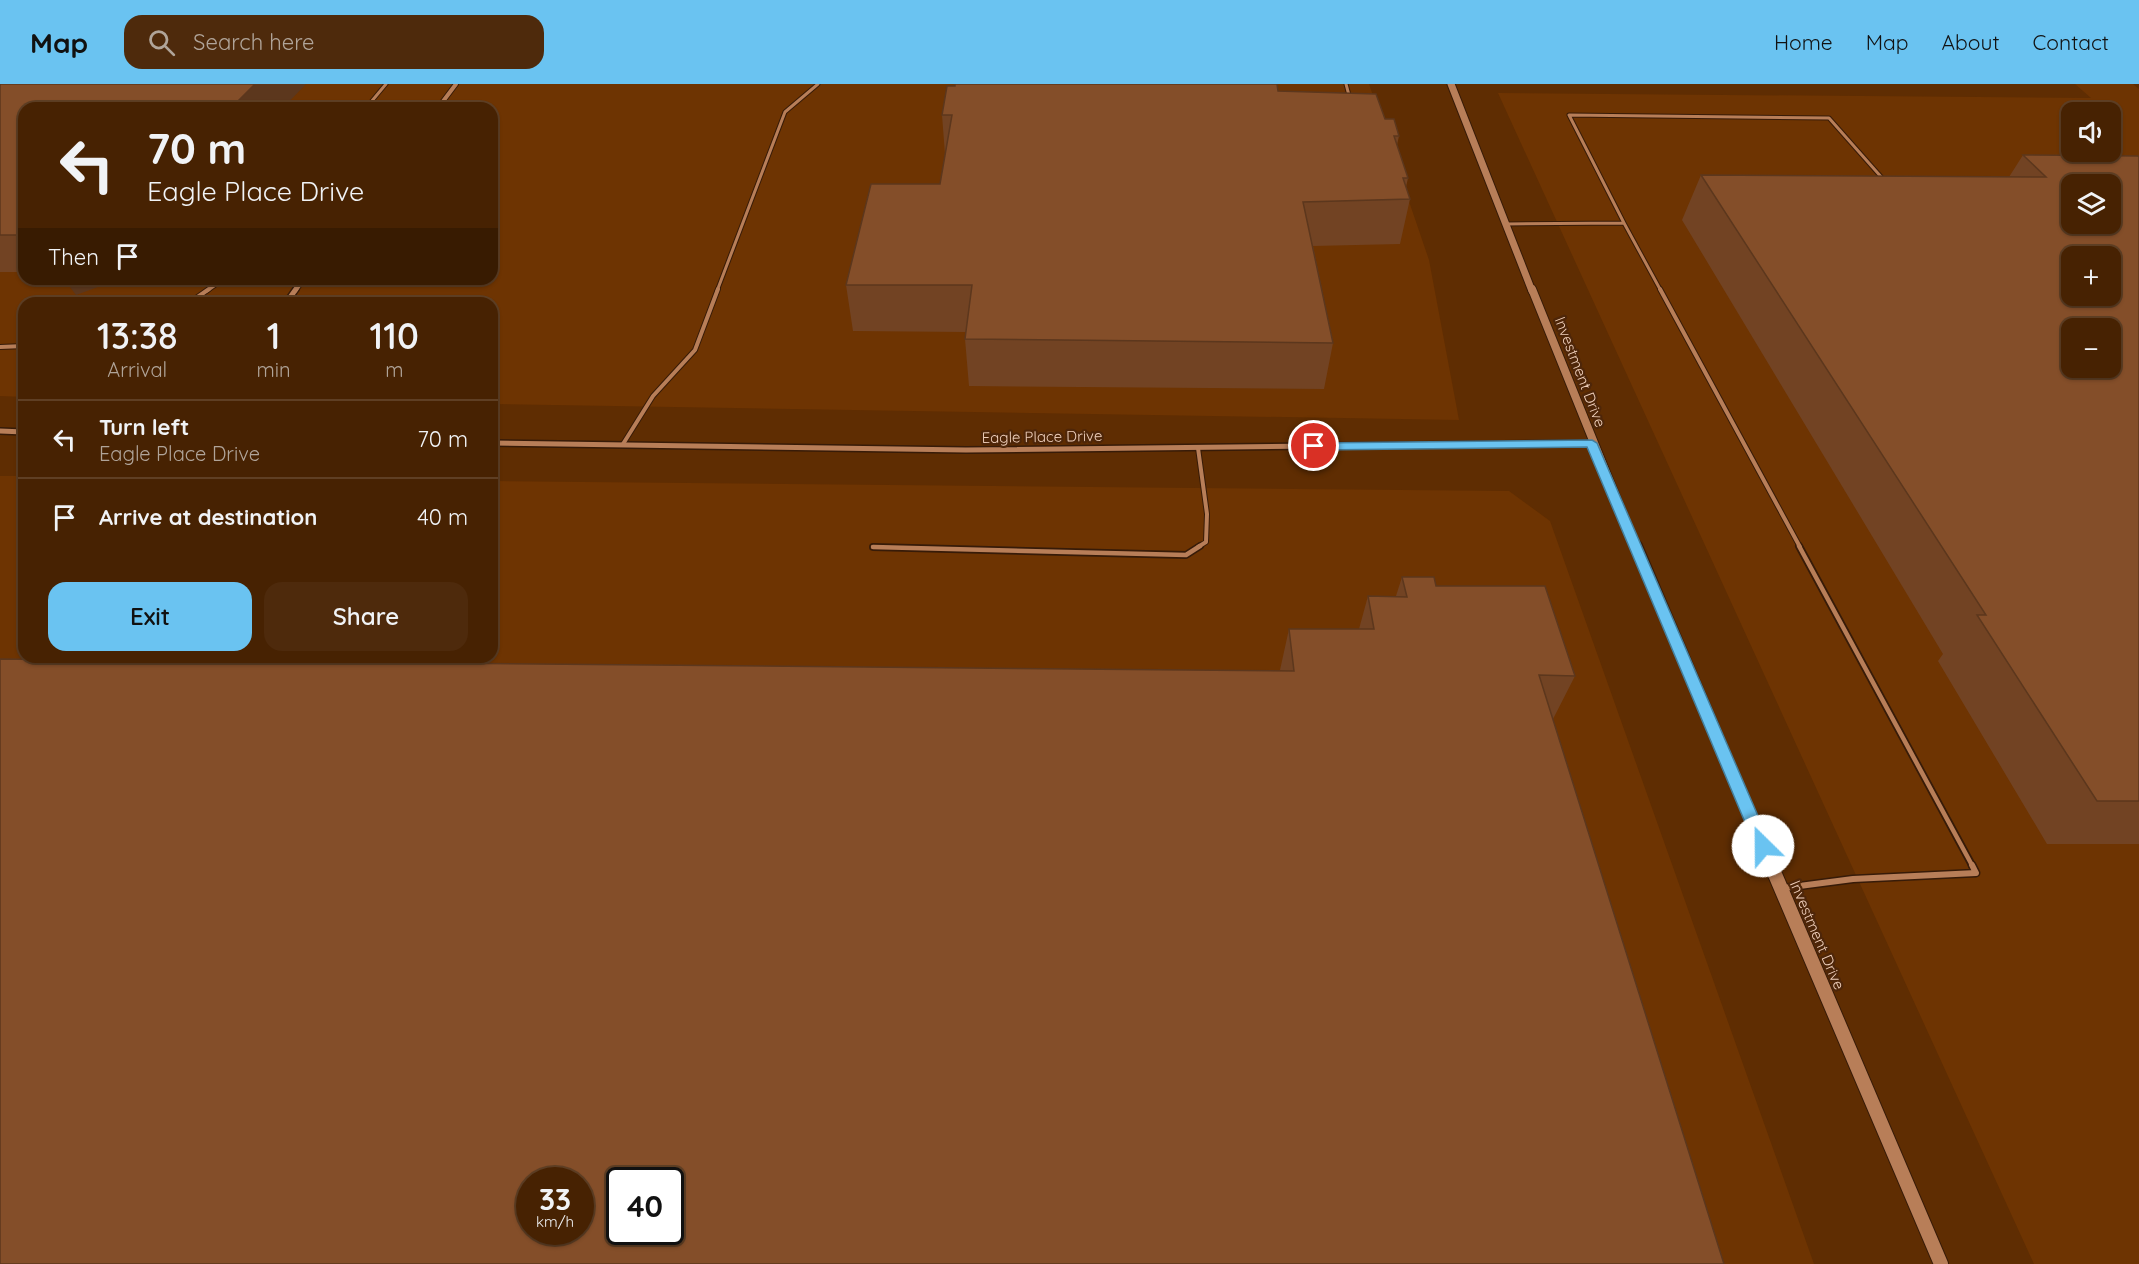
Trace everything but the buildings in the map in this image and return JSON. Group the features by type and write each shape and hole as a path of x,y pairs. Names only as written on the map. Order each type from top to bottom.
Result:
{"street":[{"path":"442,102 456,84"},
{"name":"Investment Drive","path":"1451,84 1592,443 1941,1264"},
{"path":"0,431 18,432"},
{"name":"Eagle Place Drive","path":"498,443 966,450 1592,443"}],"lane":[{"path":"371,102 386,84"},
{"path":"622,444 653,396 695,350 785,112 818,84"},
{"path":"1346,84 1351,102"},
{"path":"1781,889 1853,879 1976,873 1624,223 1569,115 1829,118 1890,187"},
{"path":"1506,224 1624,223"},
{"path":"198,297 215,285"},
{"path":"0,347 18,346"},
{"path":"873,547 1186,555 1206,542 1207,514 1198,448"}],"shaded area":[{"path":"0,84 1369,84 1429,260 1459,420 498,404 498,297 18,297 18,397 0,396"},
{"path":"2075,84 2133,84 2139,89 2139,1264 2034,1264 1498,93 2091,98"},
{"path":"0,476 18,476 18,663 498,663 498,481 1509,491 1550,521 1814,1264 0,1264"}],"route":[{"path":"1314,446 1592,443 1763,846"}]}
